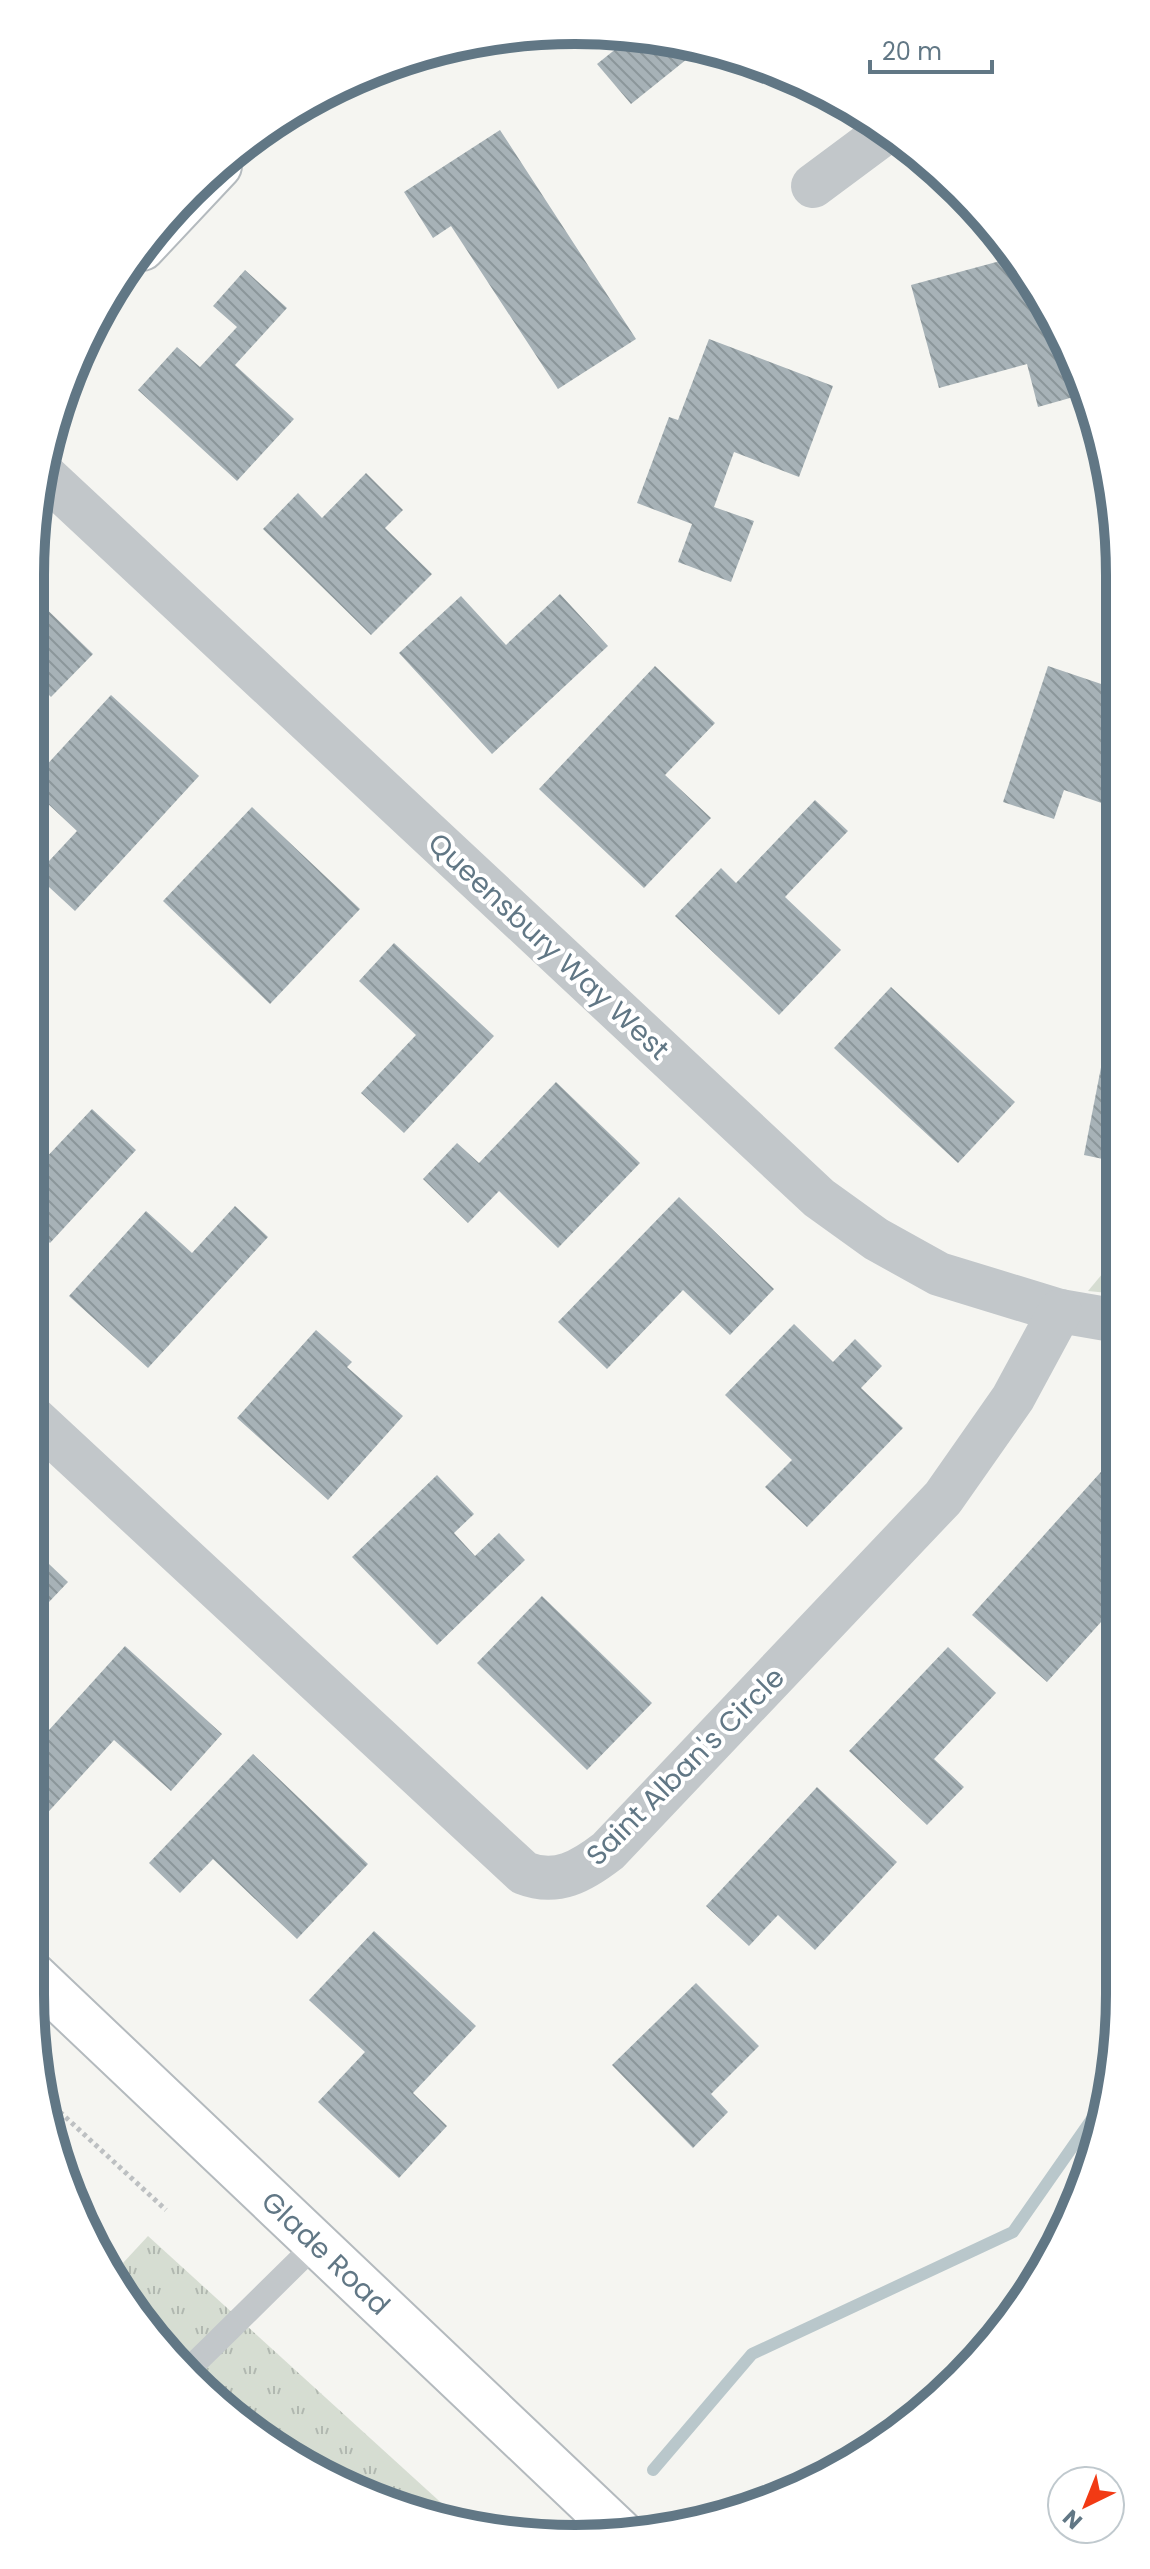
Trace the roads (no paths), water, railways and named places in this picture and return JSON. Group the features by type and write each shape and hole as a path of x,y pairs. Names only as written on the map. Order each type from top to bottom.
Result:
{"main road":[{"name":"Glade Road","path":"44,1985 611,2524"}],"street":[{"path":"813,186 877,138"},
{"name":"Queensbury Way West","path":"52,483 819,1198 876,1239 939,1274 1060,1311 1106,1319"},
{"name":"Saint Alban's Circle","path":"44,1428 524,1873 541,1879 583,1870 608,1851 943,1498 1013,1398 1060,1311"}],"lane":[{"path":"195,2363 316,2244"}],"waterway":[{"path":"653,2470 752,2354 1013,2232 1090,2121"}]}
